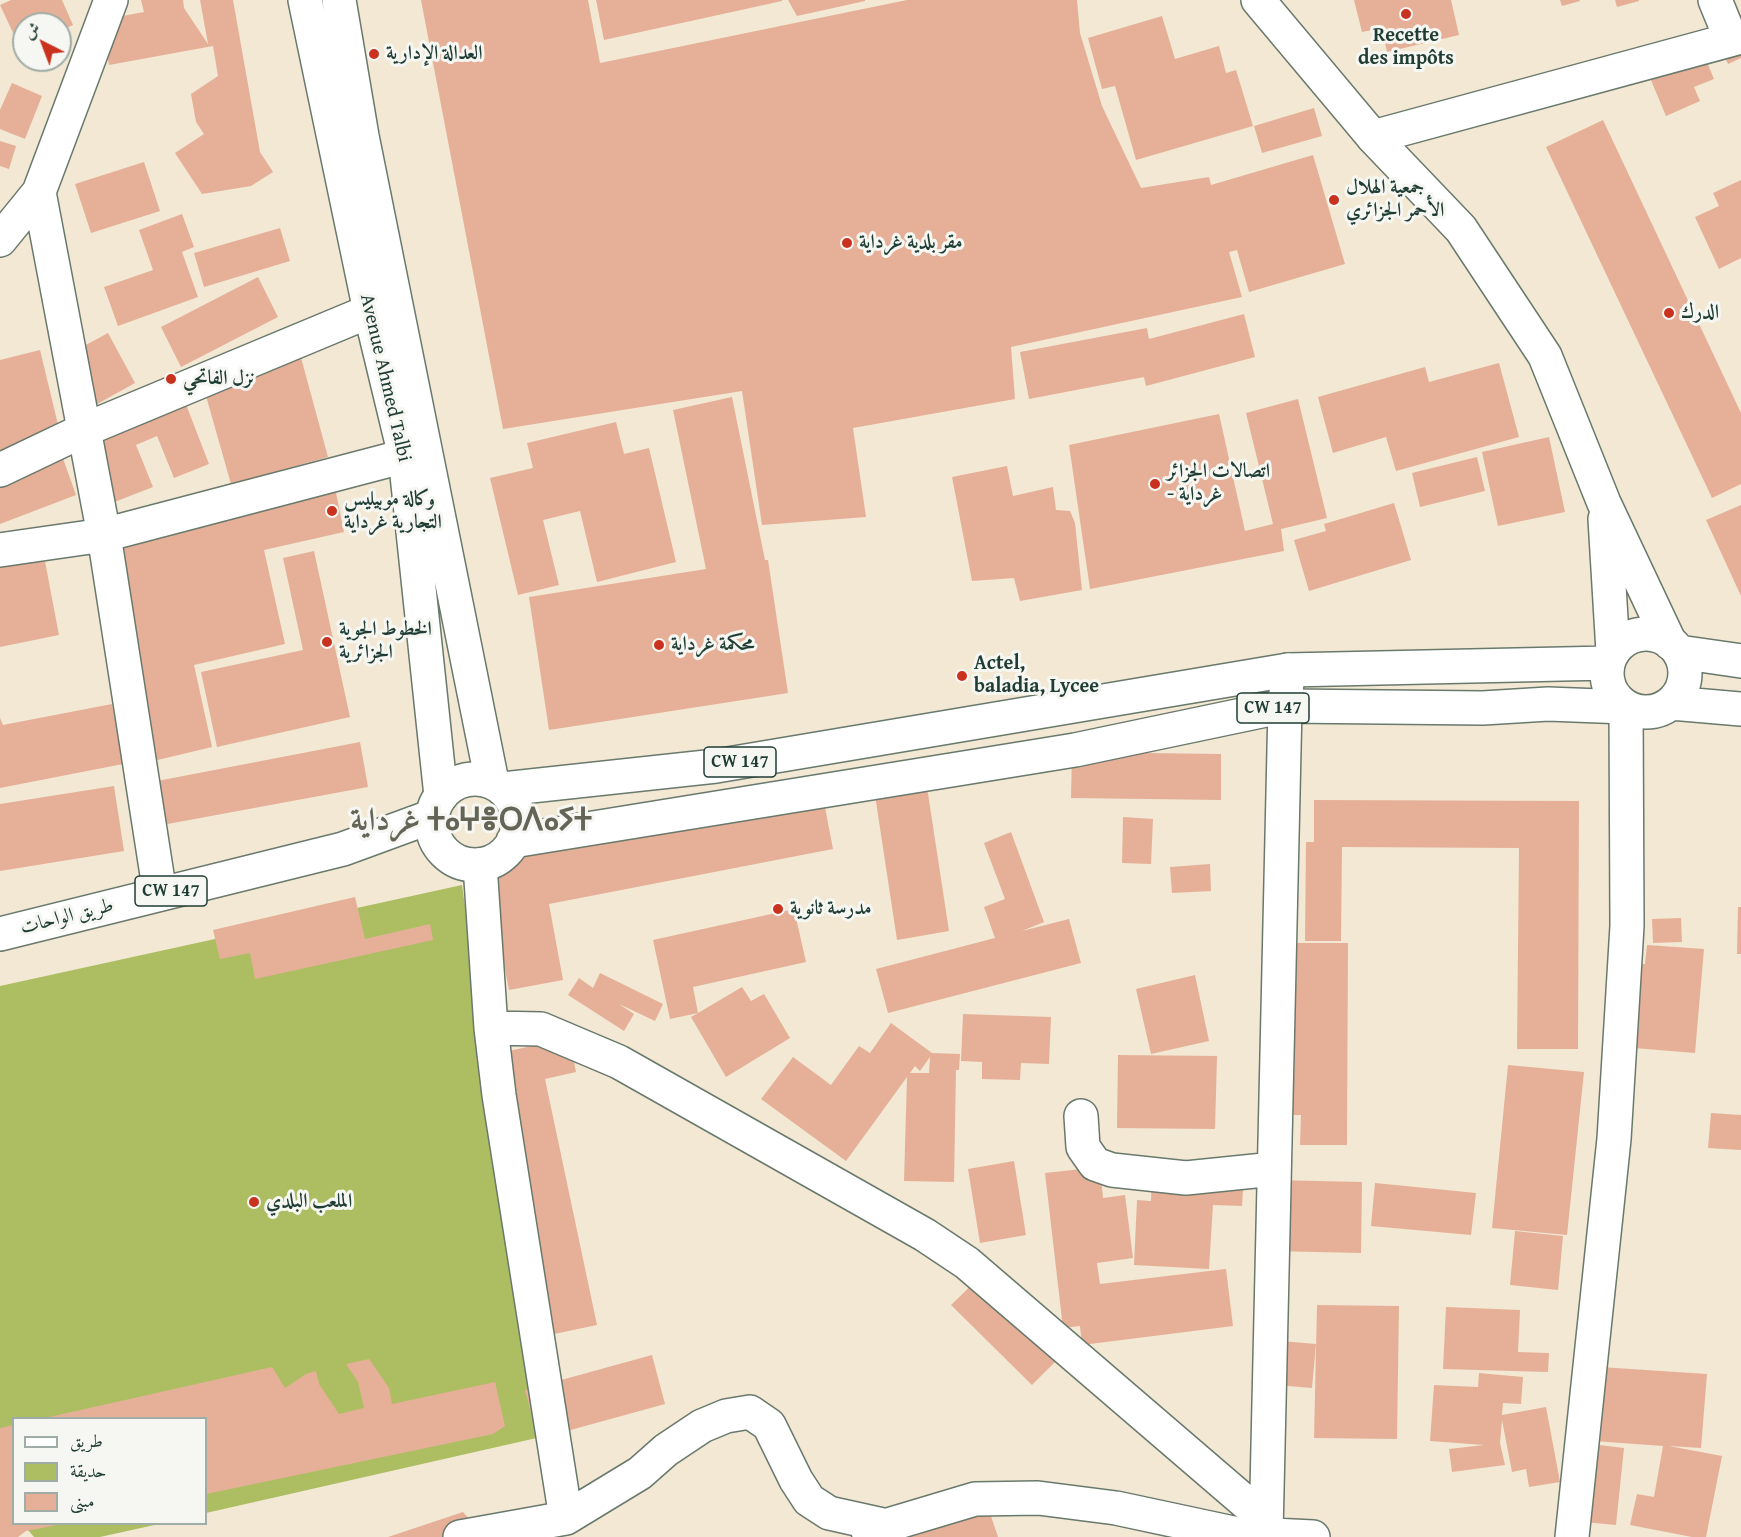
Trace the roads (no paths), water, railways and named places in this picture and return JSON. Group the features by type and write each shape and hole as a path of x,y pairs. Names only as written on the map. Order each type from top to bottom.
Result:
{"street":[{"path":"0,240 39,192 111,0"},
{"name":"Avenue Ahmed Talbi","path":"305,0 370,311 405,456 437,806"},
{"path":"339,0 362,136 498,786"},
{"path":"1258,0 1373,137 1461,229 1545,357 1604,503 1684,663 1684,684 1671,704"},
{"path":"1373,137 1736,38 1715,0"},
{"path":"39,192 104,535 160,894"},
{"path":"0,470 84,430 370,311"},
{"path":"0,550 104,535 405,456"},
{"path":"1572,1537 1614,1139 1627,927 1626,707 1610,688 1607,676 1610,658 1604,503"},
{"path":"1610,658 1622,642 1646,634 1659,636 1675,647 1741,661"},
{"name":"CW 147","path":"498,786 716,766 1288,670 1610,658"},
{"path":"1266,1526 1285,706 1288,670"},
{"name":"CW 147","path":"513,841 1075,750 1285,706 1483,708 1548,704 1626,707 1638,712 1651,712 1671,704 1741,709"},
{"path":"478,779 498,786 513,800 518,814 518,828 513,841 505,853 494,861 480,865 466,864 452,859 442,850 434,834 437,806 451,786 464,780 478,779"},
{"name":"طريق الواحات","path":"0,934 343,849 437,806"},
{"name":"طريق الواحات","path":"343,849 442,850"},
{"path":"480,865 491,1028 499,1095 566,1518"},
{"path":"491,1028 541,1029 619,1062 925,1235 967,1263 1266,1526 1313,1537"},
{"path":"1081,1116 1083,1147 1095,1164 1112,1170 1186,1178 1274,1169"},
{"path":"460,1537 566,1518 640,1473 666,1450 702,1426 726,1416 750,1412 769,1425 796,1480 809,1500 829,1513 888,1526"},
{"path":"846,1537 975,1499 1038,1498 1116,1508 1233,1535 1266,1526"}],"place":[{"name":"Recette des impôts","path":"1406,14"},
{"name":"العدالة الإدارية","path":"374,54"},
{"name":"جمعية الهلال الأحمر الجزائري","path":"1334,200"},
{"name":"مقر بلدية غرداية","path":"847,243"},
{"name":"الدرك","path":"1669,313"},
{"name":"نزل الفاتحي","path":"171,379"},
{"name":"اتصالات الجزائر - غرداية","path":"1155,484"},
{"name":"وكالة موبيليس التجارية غرداية","path":"332,511"},
{"name":"الخطوط الجوية الجزائرية","path":"327,642"},
{"name":"محكمة غرداية","path":"659,645"},
{"name":"Actel, baladia, Lycee","path":"962,676"},
{"name":"مدرسة ثانوية","path":"778,909"},
{"name":"الملعب البلدي","path":"254,1202"}],"district":[{"name":"غرداية ⵜⴰⵖⴻⵔⴷⴰⵢⵜ","path":"471,822"}]}
